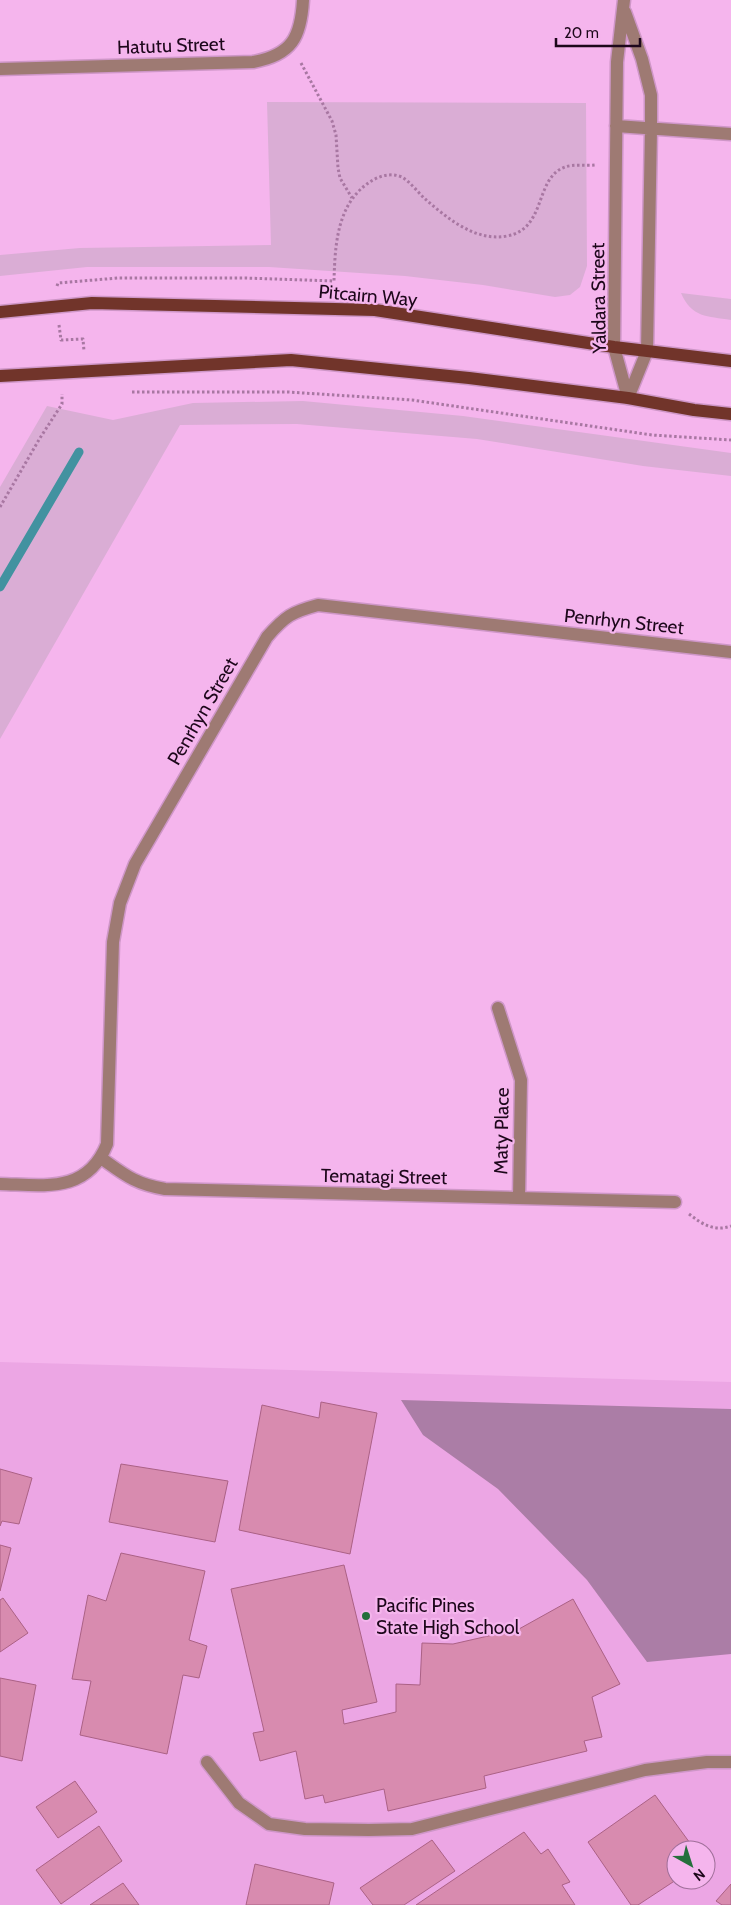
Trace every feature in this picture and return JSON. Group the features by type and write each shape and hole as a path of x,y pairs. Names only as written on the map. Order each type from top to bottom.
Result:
{"main road":[{"name":"Pitcairn Way","path":"0,312 92,303 375,310 614,347 731,361"},
{"path":"0,376 291,360 469,378 628,398 694,410 731,414"}],"street":[{"path":"290,45 298,35 302,20 303,0"},
{"name":"Yaldara Street","path":"624,5 617,62 614,347 628,398"},
{"name":"Yaldara Street","path":"624,5 642,59 650,94 651,129 648,351 628,398"},
{"name":"Hatutu Street","path":"0,69 253,62 277,56 290,45"},
{"path":"616,126 731,134"},
{"name":"Penrhyn Street","path":"101,1158 107,1144 113,942 120,903 135,864 267,637 280,621 296,611 318,606 731,652"},
{"name":"Maty Place","path":"498,1008 521,1080 519,1198"},
{"path":"0,1184 60,1185 83,1176 101,1158"},
{"name":"Tematagi Street","path":"101,1158 129,1178 146,1186 165,1189 675,1202"},
{"path":"208,1762 239,1803 269,1824 305,1829 369,1830 412,1829 644,1770 708,1762 731,1762"}],"path":[{"path":"290,45 332,121 336,135 340,178 352,198"},
{"path":"86,371 83,339 61,340 57,307 58,283 118,278 245,278 334,281 335,247 338,228 352,198 362,186 376,178 394,174 404,179 446,216 480,236 493,238 521,232 530,224 555,173 566,167 616,165"},
{"path":"125,392 288,392 412,400 652,435 731,440"},
{"path":"0,506 62,404 62,394"},
{"path":"54,395 70,394"},
{"path":"675,1202 712,1228 731,1226"}],"shaded area":[{"path":"267,102 586,103 587,266 580,287 570,295 555,297 483,285 405,276 269,267 87,267 0,276 0,255 80,248 271,245"},
{"path":"681,293 731,299 731,320 708,316 695,311 685,301"},
{"path":"303,401 463,416 731,453 731,476 643,466 477,439 297,424 180,425 0,739 0,487 47,406 113,420 193,403"},
{"name":"Pacific Pines State High School","path":"0,1362 731,1382 731,1905 0,1905"},
{"path":"401,1400 731,1409 731,1654 647,1662 587,1580 498,1489 423,1435"}],"building":[{"path":"321,1402 377,1413 350,1554 239,1530 262,1405 319,1418"},
{"path":"121,1464 228,1481 215,1542 109,1522"},
{"path":"0,1469 32,1478 19,1524 2,1521 0,1526"},
{"path":"0,1545 11,1548 0,1591"},
{"path":"121,1553 205,1571 189,1640 207,1646 199,1678 183,1675 167,1754 80,1735 91,1681 72,1679 88,1595 106,1601"},
{"path":"344,1565 377,1702 342,1710 344,1724 396,1712 396,1684 420,1685 422,1643 453,1644 519,1629 573,1599 620,1684 592,1697 602,1737 584,1741 587,1751 484,1776 486,1788 388,1811 384,1789 325,1803 323,1795 305,1799 296,1751 260,1761 253,1733 264,1731 231,1589"},
{"path":"3,1598 28,1633 0,1652 0,1600"},
{"path":"0,1678 36,1685 22,1761 0,1756"},
{"path":"75,1781 97,1812 58,1838 36,1807"},
{"path":"655,1795 688,1840 666,1840 666,1887 638,1905 631,1905 588,1842"},
{"path":"99,1826 122,1861 61,1904 36,1870"},
{"path":"524,1832 541,1854 548,1849 570,1882 562,1885 575,1905 416,1905"},
{"path":"432,1840 455,1871 404,1905 373,1905 360,1888"},
{"path":"255,1864 334,1883 329,1905 246,1905"},
{"path":"123,1883 139,1905 90,1905"},
{"path":"731,1884 731,1905 722,1905 716,1901"}],"waterway":[{"path":"0,587 79,452"}],"place":[{"name":"Pacific Pines State High School","path":"366,1616"}]}
